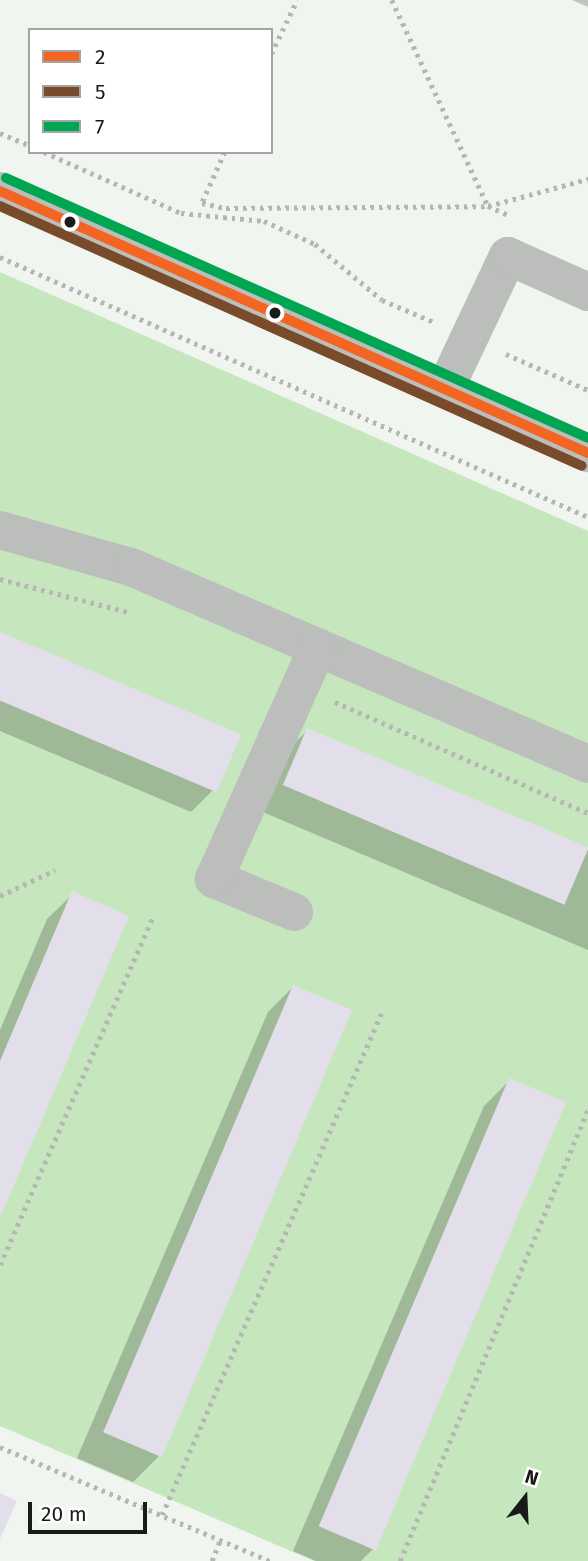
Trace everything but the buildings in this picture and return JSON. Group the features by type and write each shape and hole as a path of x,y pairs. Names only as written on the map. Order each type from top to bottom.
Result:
{"street":[{"path":"0,191 588,453"},
{"path":"445,389 472,338 508,256 588,292"},
{"path":"0,530 131,567 588,764"},
{"path":"294,912 214,879 318,647"}],"path":[{"path":"273,50 297,0"},
{"path":"392,0 488,206 513,217"},
{"path":"0,133 28,145"},
{"path":"48,154 181,213 264,222 305,239 382,300 588,390"},
{"path":"225,154 202,203 226,208 488,206 588,179"},
{"path":"0,257 588,517"},
{"path":"0,896 55,870"},
{"path":"0,1265 154,914"},
{"path":"162,1515 382,1012"},
{"path":"400,1561 588,1109"},
{"path":"0,1447 270,1561"},
{"path":"212,1561 220,1540"}],"green space":[{"path":"0,272 588,531 588,1561 314,1561 0,1426"}],"transit line":[{"name":"7","path":"6,178 588,438"},
{"name":"2","path":"0,191 588,453"},
{"name":"5","path":"0,206 582,466"}]}
